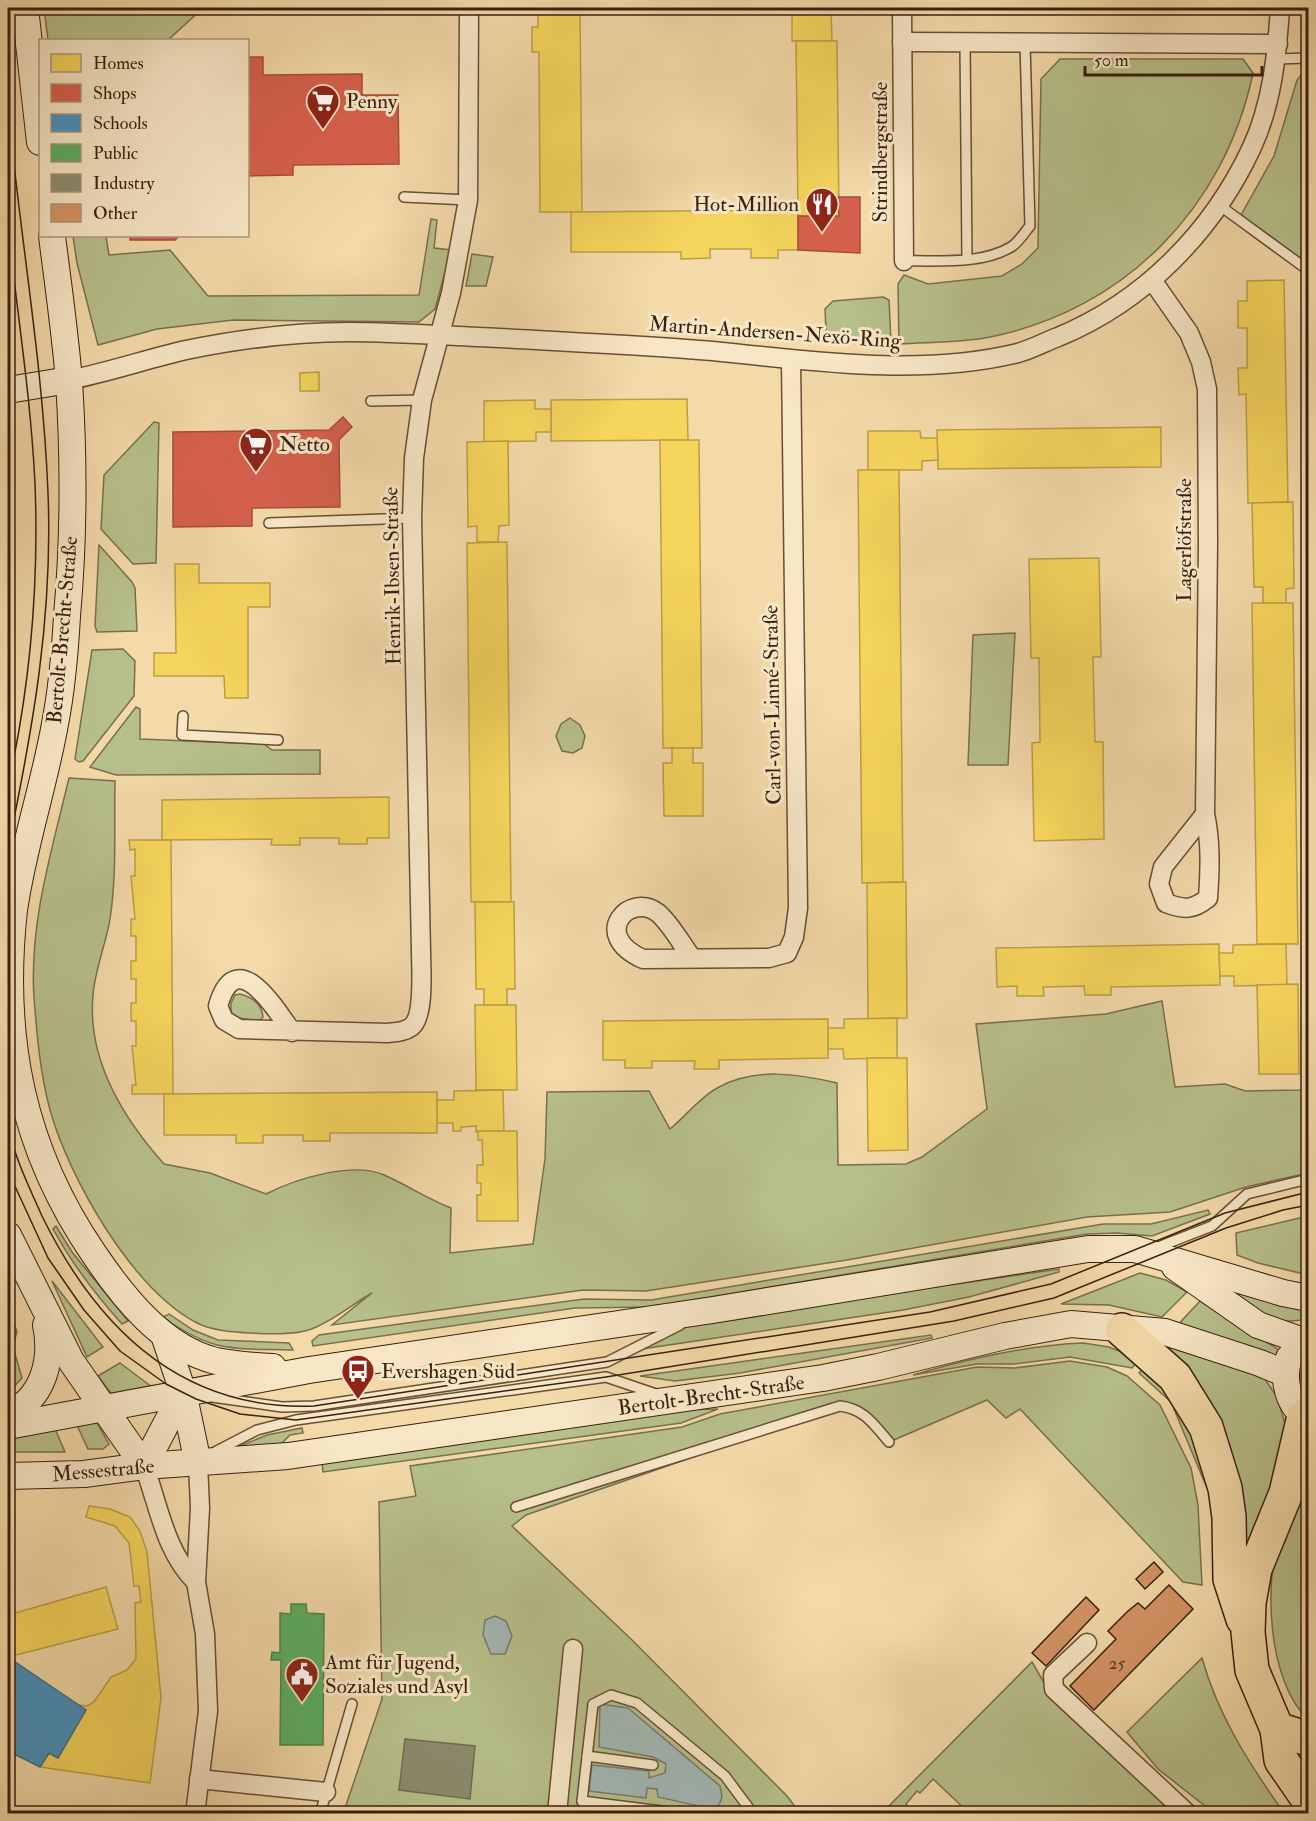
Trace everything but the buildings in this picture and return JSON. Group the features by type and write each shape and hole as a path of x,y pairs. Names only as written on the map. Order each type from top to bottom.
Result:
{"highway":[{"path":"1122,1330 1175,1377 1206,1427 1225,1488 1229,1517 1230,1579 1248,1632"},
{"path":"1306,1417 1286,1493 1255,1569 1249,1603 1248,1632 1252,1670 1277,1729 1281,1760 1308,1799"},
{"path":"1286,1493 1308,1460"},
{"path":"1277,1729 1308,1739"}],"main road":[{"path":"25,8 39,133"},
{"name":"Bertolt-Brecht-Straße","path":"52,237 69,380 73,488 63,676 55,726 14,910 8,970 10,1027 22,1103 59,1198 115,1285 164,1335 189,1350 214,1360 309,1370"},
{"path":"8,390 69,380"},
{"path":"8,1235 71,1361 144,1466 183,1392"},
{"name":"Bertolt-Brecht-Straße","path":"104,1410 183,1392 309,1370 713,1310 1088,1249 1155,1255 1308,1298"},
{"path":"1155,1255 1258,1325 1304,1337 1288,1361 1286,1374 1290,1397 1306,1417"},
{"path":"8,1414 31,1396 48,1367 50,1345 42,1304"},
{"name":"Bertolt-Brecht-Straße","path":"164,1335 183,1392 198,1463 288,1456 675,1400 878,1367 1047,1327 1071,1324 1165,1332 1260,1363 1286,1374"},
{"path":"8,1426 104,1410"},
{"name":"Messestraße","path":"8,1476 84,1474 144,1466 198,1463"}],"street":[{"name":"Henrik-Ibsen-Straße","path":"292,1032 402,1032 413,1026 420,1013 421,951 412,518 414,458 422,400 441,335 468,200 469,8"},
{"name":"Strindbergstraße","path":"902,8 904,261"},
{"name":"Martin-Andersen-Nexö-Ring","path":"69,380 110,372 182,351 249,338 348,332 441,335 710,351 791,360 895,364 961,362 1020,352 1077,329 1126,301 1152,280 1191,242 1219,205 1253,145 1267,103 1277,51 1280,8"},
{"path":"902,42 1025,43 1277,51"},
{"name":"Lagerlöfstraße","path":"1152,280 1189,333 1202,363 1207,389 1205,814 1209,832 1210,867 1208,898 1198,906 1183,909 1166,903 1160,885 1163,867 1205,814"},
{"name":"Carl-von-Linné-Straße","path":"692,958 769,958 787,953 794,937 798,908 791,360"},
{"path":"195,1814 208,1711 205,1634 196,1582 200,1508 198,1463"},
{"path":"144,1466 172,1551 183,1570 196,1582"},
{"path":"1087,1643 1053,1676 1054,1689 1188,1814"},
{"path":"557,1814 573,1649"},
{"path":"199,1779 326,1792"}],"lane":[{"path":"965,42 967,259"},
{"path":"904,261 967,259 994,255 1013,246 1030,226 1025,43"},
{"path":"1277,51 1308,58"},
{"path":"404,197 468,200"},
{"path":"1219,205 1308,270"},
{"path":"371,401 422,400"},
{"path":"269,523 412,518"},
{"path":"183,716 182,735 278,740"},
{"path":"1155,1255 1212,1226 1247,1194 1308,1179"},
{"path":"183,1392 282,1407 314,1406 531,1374 607,1362 662,1333 713,1310"},
{"path":"198,1463 222,1446 257,1430 296,1420 606,1377 675,1400"},
{"path":"516,1507 840,1406 853,1407 864,1413 889,1442"},
{"path":"591,1814 582,1801 593,1704 611,1695 637,1703 725,1776 748,1807 739,1814"},
{"path":"320,1814 352,1704"},
{"path":"587,1756 653,1765"},
{"path":"582,1801 685,1814"}],"green space":[{"path":"44,8 203,8 169,39 48,39"},
{"path":"1060,59 1243,59 1253,73 1239,122 1219,167 1193,208 1162,245 1125,277 1084,303 1039,323 979,339 899,344 898,284 904,275 928,284 1002,276 1022,264 1038,248 1041,79"},
{"path":"1304,72 1308,72 1308,270 1241,215 1274,156 1297,80"},
{"path":"431,219 437,220 434,248 451,250 435,309 419,322 233,320 157,329 98,345 77,263 73,237 106,237 109,255 170,250 208,296 419,295"},
{"path":"472,254 493,257 486,286 466,286"},
{"path":"883,297 889,300 891,343 834,342 826,331 825,309 833,301"},
{"path":"154,422 159,423 156,563 133,564 101,529 104,475"},
{"path":"99,545 135,588 137,631 97,632 95,626"},
{"path":"1015,633 1008,765 968,765 973,635"},
{"path":"123,649 135,661 134,696 83,761 79,762 75,759 92,650"},
{"path":"136,707 140,709 140,739 264,744 272,750 320,750 320,774 116,775 90,767"},
{"path":"570,718 580,725 585,736 582,748 573,753 562,751 556,736 561,724"},
{"path":"69,778 115,781 112,902 94,985 93,1019 96,1042 111,1086 135,1127 164,1164 210,1173 266,1194 292,1183 324,1174 341,1171 371,1171 393,1179 451,1208 450,1253 533,1244 545,1159 547,1092 649,1091 670,1129 719,1087 747,1077 792,1075 837,1083 838,1165 906,1164 922,1157 987,1109 976,1024 1106,1014 1162,1001 1175,1087 1225,1084 1245,1091 1301,1090 1308,1086 1308,1173 1246,1187 1170,1212 1087,1217 847,1260 646,1291 583,1290 332,1325 372,1293 329,1321 308,1330 265,1334 230,1332 210,1328 197,1323 173,1307 149,1285 127,1259 88,1198 59,1137 50,1110 39,1054 33,970 43,887"},
{"path":"235,995 249,997 258,1005 263,1017 259,1021 238,1018 231,1012 231,1003"},
{"path":"1208,1210 1210,1214 1152,1236 1117,1233 1087,1234 650,1307 575,1308 313,1346 312,1341 319,1335 584,1299 651,1300 1103,1224 1151,1224"},
{"path":"1308,1216 1308,1275 1258,1263 1237,1255 1236,1233"},
{"path":"56,1226 72,1252 128,1321 122,1324 84,1278 53,1229"},
{"path":"1059,1269 1059,1272 969,1297 903,1310 642,1349 658,1337 699,1321"},
{"path":"1140,1273 1166,1280 1187,1292 1162,1317 1109,1305 1061,1304"},
{"path":"1217,1280 1308,1303 1308,1319 1279,1321 1257,1314"},
{"path":"52,1281 103,1347 87,1357"},
{"path":"1200,1301 1279,1350 1277,1358 1176,1327"},
{"path":"8,1311 17,1331 13,1347 22,1378 8,1393"},
{"path":"169,1314 193,1330 218,1340 289,1343 293,1350 225,1347 211,1343 181,1329 163,1317"},
{"path":"931,1335 932,1338 740,1373 675,1381 640,1376"},
{"path":"1167,1338 1260,1372 1277,1397 1287,1430 1285,1450 1236,1579 1237,1522 1160,1346"},
{"path":"1083,1343 1109,1347 1139,1359 1132,1368 1070,1357 1013,1364 977,1364 913,1375 997,1354"},
{"path":"1070,1361 1107,1367 1127,1376 1160,1405 1191,1468 1198,1505 1202,1585 1183,1582 1020,1409 1006,1418 987,1400 889,1442 864,1413 840,1406 526,1515 512,1526 631,1639 787,1796 800,1813 343,1814 382,1699 379,1502 416,1496 410,1466 682,1427 720,1414 977,1367 1015,1368"},
{"path":"120,1363 160,1393 116,1400 98,1376"},
{"path":"1148,1364 1192,1423 1209,1493 1171,1402 1139,1373"},
{"path":"718,1409 681,1423 323,1472 322,1462 682,1410"},
{"path":"75,1421 96,1421 109,1444 103,1449 88,1449"},
{"path":"53,1424 65,1452 8,1452 8,1431"},
{"path":"302,1428 303,1433 290,1435 281,1444 233,1449 267,1435"},
{"path":"1308,1482 1308,1719 1295,1703 1284,1681 1272,1630 1271,1602 1272,1576 1282,1531"},
{"path":"1202,1658 1217,1700 1236,1739 1284,1813 1214,1813 1158,1769 1127,1732"},
{"path":"1032,1662 1053,1698 1179,1813 1165,1813 1158,1807 1151,1814 969,1813 933,1779 920,1793 917,1791 906,1804 908,1808 902,1813 881,1814"}],"shaded area":[{"path":"495,1616 506,1621 512,1636 505,1654 491,1654 483,1635 485,1620"},
{"path":"600,1704 628,1708 720,1786 722,1797 719,1805 712,1809 658,1797 657,1789 647,1788 646,1798 589,1791 592,1765 649,1771 649,1778 665,1773 666,1764 653,1757 599,1747"}],"tram line":[{"path":"8,108 41,396 49,539 39,672 26,759 8,848"},
{"path":"8,227 30,420 36,522 34,598 27,674 8,786"},
{"path":"8,1127 27,1183 64,1257 89,1294 117,1327 149,1355 184,1378 224,1394 267,1404 314,1406 930,1312 1051,1284 1225,1213 1308,1192"},
{"path":"8,1171 48,1258 84,1310 120,1351 166,1384 196,1399 240,1414 296,1420 606,1377 954,1321 1054,1298 1226,1228 1283,1210 1308,1205"}],"place":[{"name":"Penny","path":"323,130"},
{"name":"Hot-Million","path":"822,233"},
{"name":"Netto","path":"256,473"},
{"name":"Evershagen Süd","path":"358,1400"},
{"name":"Amt für Jugend, Soziales und Asyl","path":"302,1703"}]}
